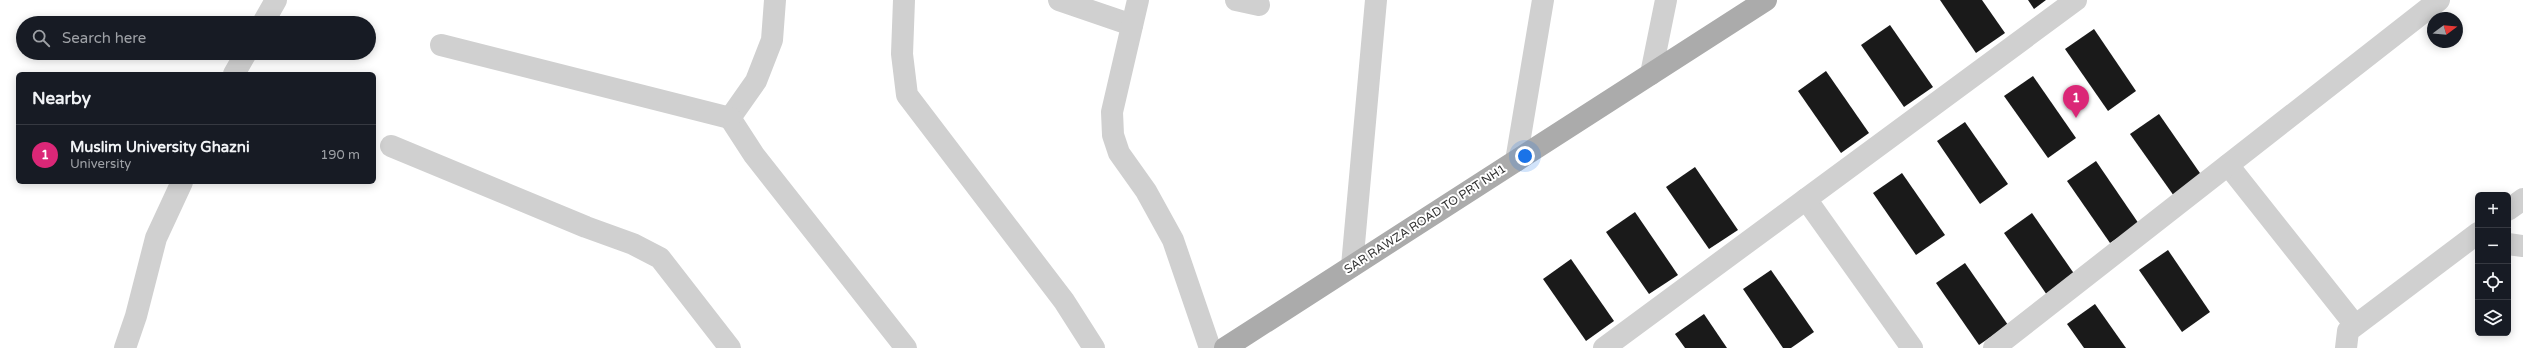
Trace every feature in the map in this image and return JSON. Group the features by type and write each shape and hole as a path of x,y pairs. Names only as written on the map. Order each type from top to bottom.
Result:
{"main road":[{"name":"SAR RAWZA ROAD TO PRT NH1","path":"1225,348 1766,0"}],"street":[{"path":"267,16 276,0"},
{"path":"730,118 756,81 772,40 775,0"},
{"path":"904,0 902,54 907,95 1064,301 1094,348"},
{"path":"1059,0 1132,25"},
{"path":"1138,0 1112,112 1113,135 1119,153 1146,191 1174,240 1210,348"},
{"path":"1236,0 1259,5"},
{"path":"1352,266 1376,0"},
{"path":"1516,161 1543,0"},
{"path":"1651,74 1666,0"},
{"path":"1604,348 2076,0"},
{"path":"1994,348 2439,0"},
{"path":"441,45 730,118 754,155 906,348"},
{"path":"235,72 242,60"},
{"path":"392,146 586,227 633,244 660,258 730,348"},
{"path":"2228,165 2356,325"},
{"path":"126,348 136,316 156,238 181,184"},
{"path":"1806,199 1912,348"},
{"path":"2511,208 2523,199"},
{"path":"2346,348 2348,331 2475,238"},
{"path":"2511,244 2523,246"}],"building":[{"path":"1940,0 1982,0 2005,33 1976,53"},
{"path":"2028,0 2046,0 2034,9"},
{"path":"1890,25 1933,87 1904,107 1861,45"},
{"path":"2094,29 2136,91 2108,111 2065,49"},
{"path":"1826,71 1869,133 1841,153 1798,91"},
{"path":"2033,76 2076,138 2048,158 2004,96"},
{"path":"2159,114 2202,176 2174,196 2130,134"},
{"path":"1965,122 2008,184 1980,204 1937,141"},
{"path":"2096,161 2139,224 2110,243 2067,181"},
{"path":"1695,167 1738,230 1709,249 1666,187"},
{"path":"1902,173 1945,235 1916,255 1873,193"},
{"path":"1635,212 1678,275 1649,294 1606,232"},
{"path":"2032,213 2075,275 2047,295 2004,233"},
{"path":"2168,250 2210,312 2182,332 2139,270"},
{"path":"1571,259 1614,321 1586,341 1543,279"},
{"path":"1965,263 2008,325 1979,345 1936,283"},
{"path":"1771,270 1814,332 1791,348 1783,348 1743,289"},
{"path":"2095,304 2126,348 2084,348 2067,324"},
{"path":"1704,314 1727,348 1685,348 1675,334"}],"place":[{"name":"Muslim University Ghazni","path":"2076,118"}]}
